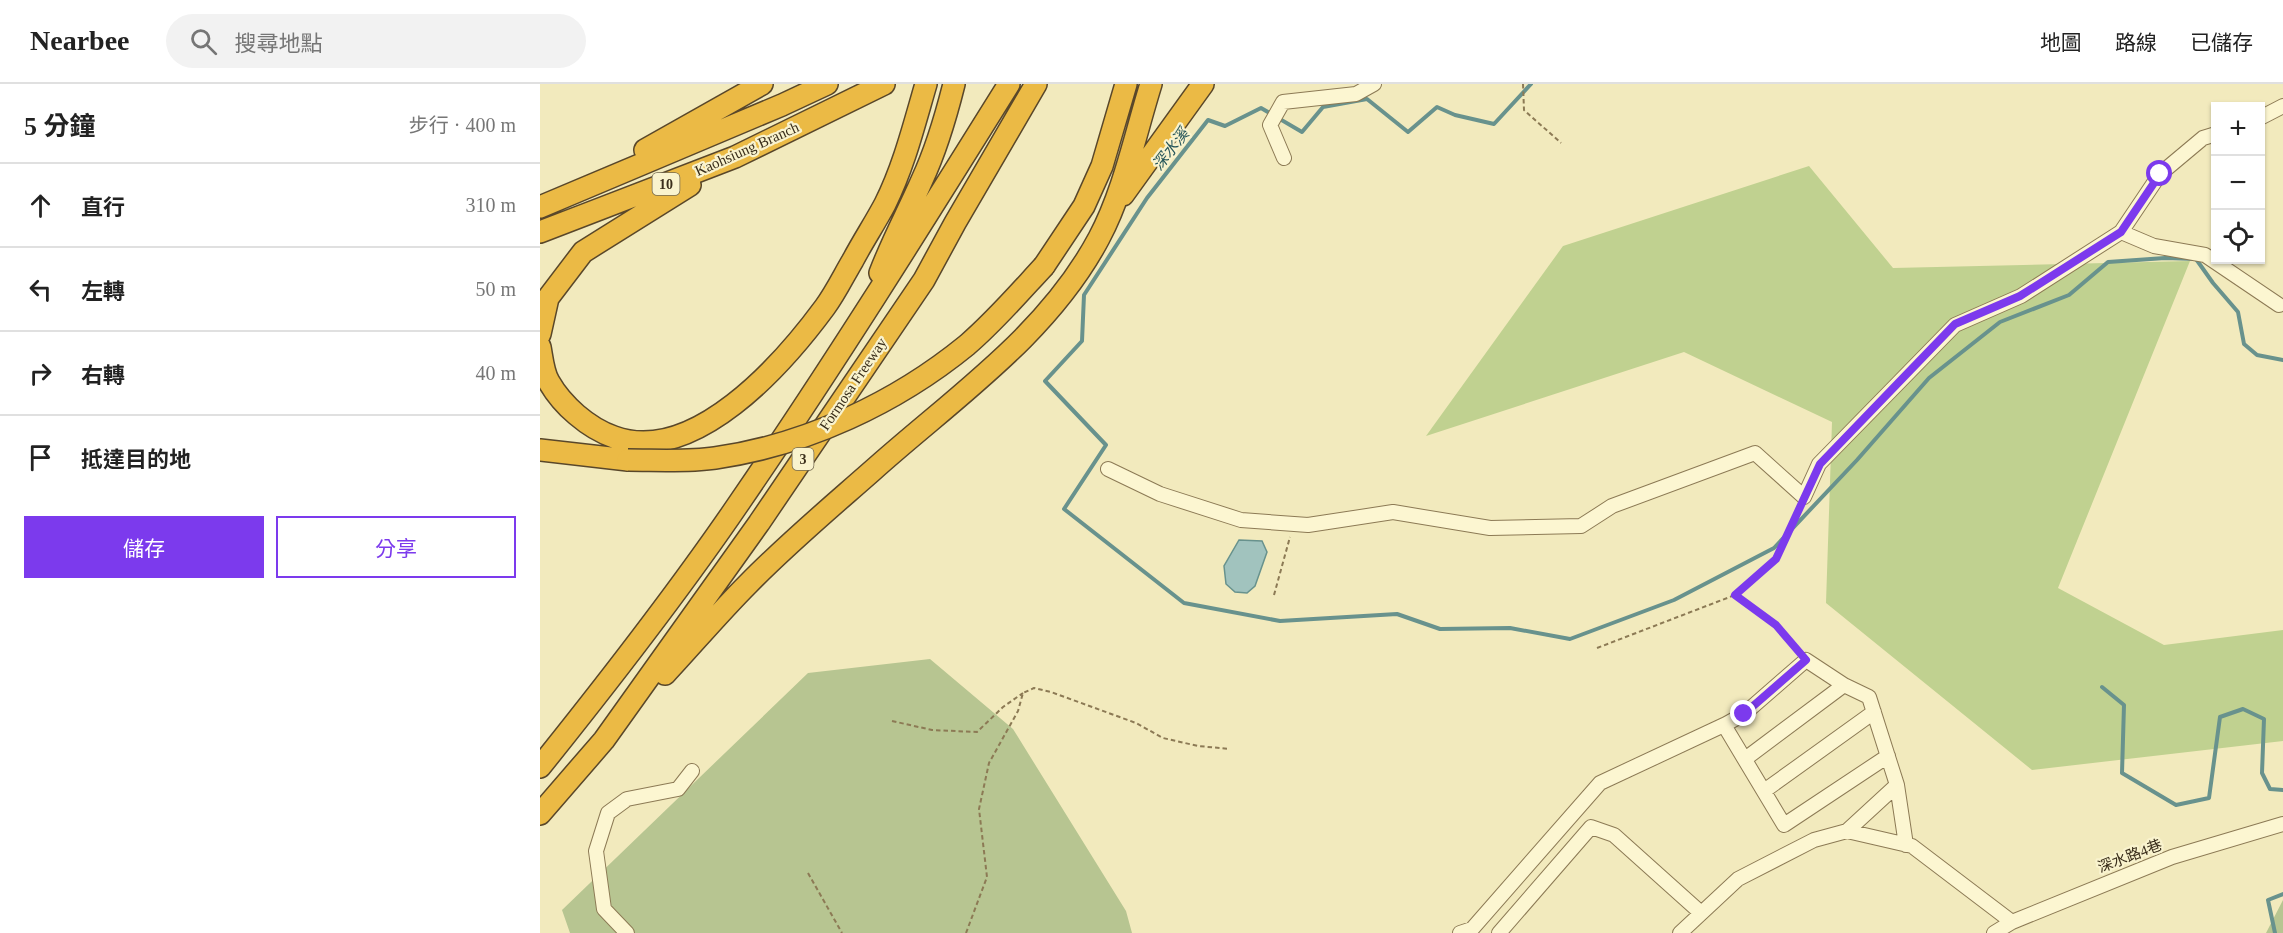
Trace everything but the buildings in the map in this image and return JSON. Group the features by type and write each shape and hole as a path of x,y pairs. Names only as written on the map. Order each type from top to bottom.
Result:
{"highway":[{"path":"545,205 564,186 644,151 762,84"},
{"name":"Kaohsiung Branch","path":"545,205 827,84"},
{"name":"Kaohsiung Branch","path":"540,232 735,157 884,84"},
{"path":"540,347 548,381 569,408 601,432 627,442 649,443 682,434 716,417 748,392 789,351 826,305 885,205 908,151 926,84"},
{"path":"867,311 893,239 923,179 947,112 954,84"},
{"name":"Formosa Freeway","path":"540,767 628,657 738,504 867,311 1010,84"},
{"name":"Formosa Freeway","path":"540,814 603,740 759,523 924,280 1036,84"},
{"path":"540,450 628,460 713,459 778,446 845,420 902,390 966,346 993,321 1044,266 1084,206 1102,166 1126,84"},
{"path":"1113,210 1151,84"},
{"path":"603,740 748,583 874,468 951,405 1010,351 1037,322 1082,267 1113,210 1203,84"},
{"path":"540,334 548,298 583,252 735,157"}],"lane":[{"path":"1284,158 1270,125 1283,102 1356,94 1374,84"},
{"path":"2265,115 2283,106"},
{"path":"1108,469 1160,494 1241,520 1308,525 1394,513 1490,528 1581,526 1612,506 1755,453 1804,497 1820,464 1955,324 2020,296 2121,232 2160,174 2203,138 2211,136"},
{"path":"2121,232 2154,246 2205,255 2279,305"},
{"path":"1460,933 1472,928 1600,783 1744,714 1806,660 1844,685 1869,697 1897,785 1906,845"},
{"path":"1744,759 1844,685"},
{"path":"1764,791 1874,712"},
{"path":"1724,725 1798,848"},
{"path":"1784,825 1888,756"},
{"path":"627,933 604,909 596,851 608,813 627,799 678,789 692,771"},
{"path":"1680,933 1738,879 1814,840 1847,831 1897,785"},
{"name":"深水路4巷","path":"1994,933 2012,922 2172,857 2283,824"},
{"path":"1499,933 1591,827 1614,835 1701,913"},
{"path":"1847,831 1912,846 2012,922"}],"path":[{"path":"1523,84 1524,110 1561,143"},
{"path":"1597,648 1735,595 1776,559 1804,497"},
{"path":"1274,595 1296,524"},
{"path":"1735,595 1776,625 1806,660"},
{"path":"892,721 932,730 977,732 1003,706 1034,688 1136,723 1163,738 1198,746 1230,748"},
{"path":"966,933 987,877 980,809 989,763 1018,711 1023,693"},
{"path":"808,873 842,933"}],"green space":[{"path":"1809,166 1893,268 2190,261 2058,588 2164,645 2283,630 2283,741 2032,770 1826,603 1832,422 1684,352 1426,436 1563,246"},
{"path":"930,659 1013,729 1126,911 1132,933 570,933 562,910 808,673"},
{"path":"2283,900 2283,933 2266,933"}],"water":[{"path":"1239,540 1262,541 1267,552 1255,586 1247,593 1235,592 1226,584 1224,566"}],"waterway":[{"name":"深水溪","path":"1531,84 1494,124 1455,115 1437,107 1408,132 1367,99 1323,107 1302,132 1261,108 1225,126 1208,120 1147,198 1084,295 1082,341 1045,381 1106,445 1064,509 1184,603 1280,621 1397,614 1440,629 1510,628 1570,639 1674,600 1774,548 1857,460 1929,378 2000,322 2069,295 2108,262 2165,258 2196,259 2238,312 2244,344 2257,355 2283,360"},
{"path":"2102,687 2124,705 2122,773 2176,805 2209,798 2220,717 2243,709 2264,719 2262,773 2270,789 2283,790"},
{"path":"2275,933 2268,900 2283,894"}],"route":[{"path":"1744,714 1806,660 1776,625 1735,595 1776,559 1820,464 1955,324 2020,296 2121,232 2160,174"}]}
